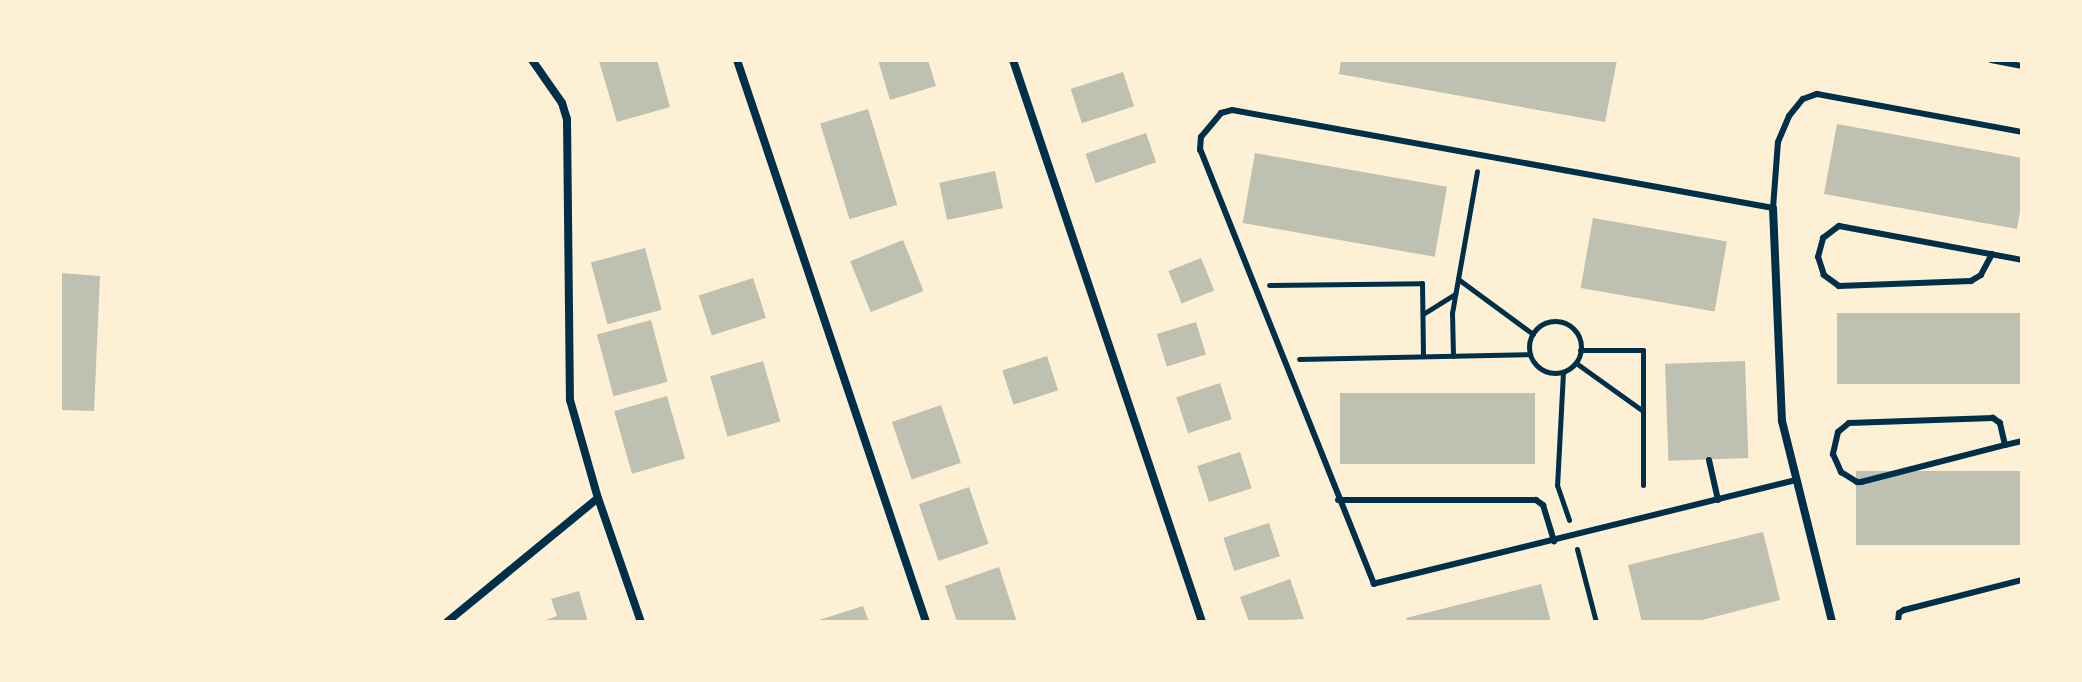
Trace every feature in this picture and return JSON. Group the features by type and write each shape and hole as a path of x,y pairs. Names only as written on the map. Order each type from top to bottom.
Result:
{"street":[{"path":"532,60 562,103 567,119 570,400 598,498 641,622"},
{"path":"737,60 926,622"},
{"path":"1013,60 1202,622"},
{"path":"1773,208 1782,421 1832,622"},
{"path":"447,622 598,498"}],"lane":[{"path":"1991,60 2022,66"},
{"path":"1796,480 1374,584 1200,150 1201,137 1225,110 1773,208 1778,142 1789,116 1803,99 1817,94 2022,132"},
{"path":"1992,254 1981,275 1971,281 1839,286 1824,275 1818,257 1823,238 1839,226 1992,254 2022,260"},
{"path":"2005,445 2000,423 1993,418 1849,423 1838,432 1833,454 1841,472 1857,482 2022,441"},
{"path":"1709,460 1718,500"},
{"path":"1338,500 1536,500 1543,505 1554,541"},
{"path":"1898,622 1899,613 1904,610 2022,580"}],"path":[{"path":"1453,356 1455,293 1478,170"},
{"path":"1458,279 1533,334"},
{"path":"1264,285 1422,283 1423,356"},
{"path":"1411,317 1422,315 1455,293"},
{"path":"1565,323 1574,331 1580,350 1576,363 1563,372 1544,372 1530,354 1533,334 1542,324 1565,323"},
{"path":"1580,350 1643,350 1643,485"},
{"path":"1293,359 1530,354"},
{"path":"1576,363 1643,411"},
{"path":"1563,372 1557,485 1596,622"}],"building":[{"path":"657,60 670,107 617,122 599,61"},
{"path":"878,60 928,60 936,86 890,100"},
{"path":"1341,60 1617,60 1605,122 1339,74"},
{"path":"1123,72 1134,106 1082,123 1071,89"},
{"path":"868,109 897,205 849,219 820,124"},
{"path":"1837,124 2022,158 2022,199 2017,229 1824,194"},
{"path":"1146,133 1156,162 1096,183 1085,154"},
{"path":"1255,153 1447,187 1435,257 1243,223"},
{"path":"995,171 1003,208 947,220 939,183"},
{"path":"1593,218 1727,242 1715,312 1581,288"},
{"path":"903,240 924,291 871,312 850,261"},
{"path":"645,248 662,310 607,324 591,262"},
{"path":"1201,258 1214,290 1182,304 1169,271"},
{"path":"60,273 100,276 94,411 60,410"},
{"path":"753,278 766,318 712,336 699,296"},
{"path":"1837,313 2022,313 2022,384 1837,384"},
{"path":"651,320 668,382 613,396 597,334"},
{"path":"1196,322 1206,355 1167,367 1157,334"},
{"path":"1047,356 1058,390 1013,405 1002,371"},
{"path":"763,361 780,422 727,437 710,376"},
{"path":"1745,361 1748,458 1668,461 1665,364"},
{"path":"1220,383 1232,419 1188,433 1176,397"},
{"path":"1340,393 1535,393 1535,464 1340,464"},
{"path":"667,396 685,458 632,474 614,411"},
{"path":"941,405 961,463 912,480 892,422"},
{"path":"1240,452 1252,488 1209,502 1197,466"},
{"path":"1856,471 2022,471 2022,545 1856,545"},
{"path":"969,487 989,544 938,561 919,504"},
{"path":"1269,523 1280,556 1234,571 1223,538"},
{"path":"1763,532 1780,600 1694,622 1642,622 1628,565"},
{"path":"999,567 1017,622 957,622 945,586"},
{"path":"1290,579 1304,619 1249,622 1240,597"},
{"path":"1541,584 1551,622 1407,622 1406,618"},
{"path":"579,591 588,622 540,622 557,616 551,599"},
{"path":"863,606 869,622 816,622 816,621"}]}
